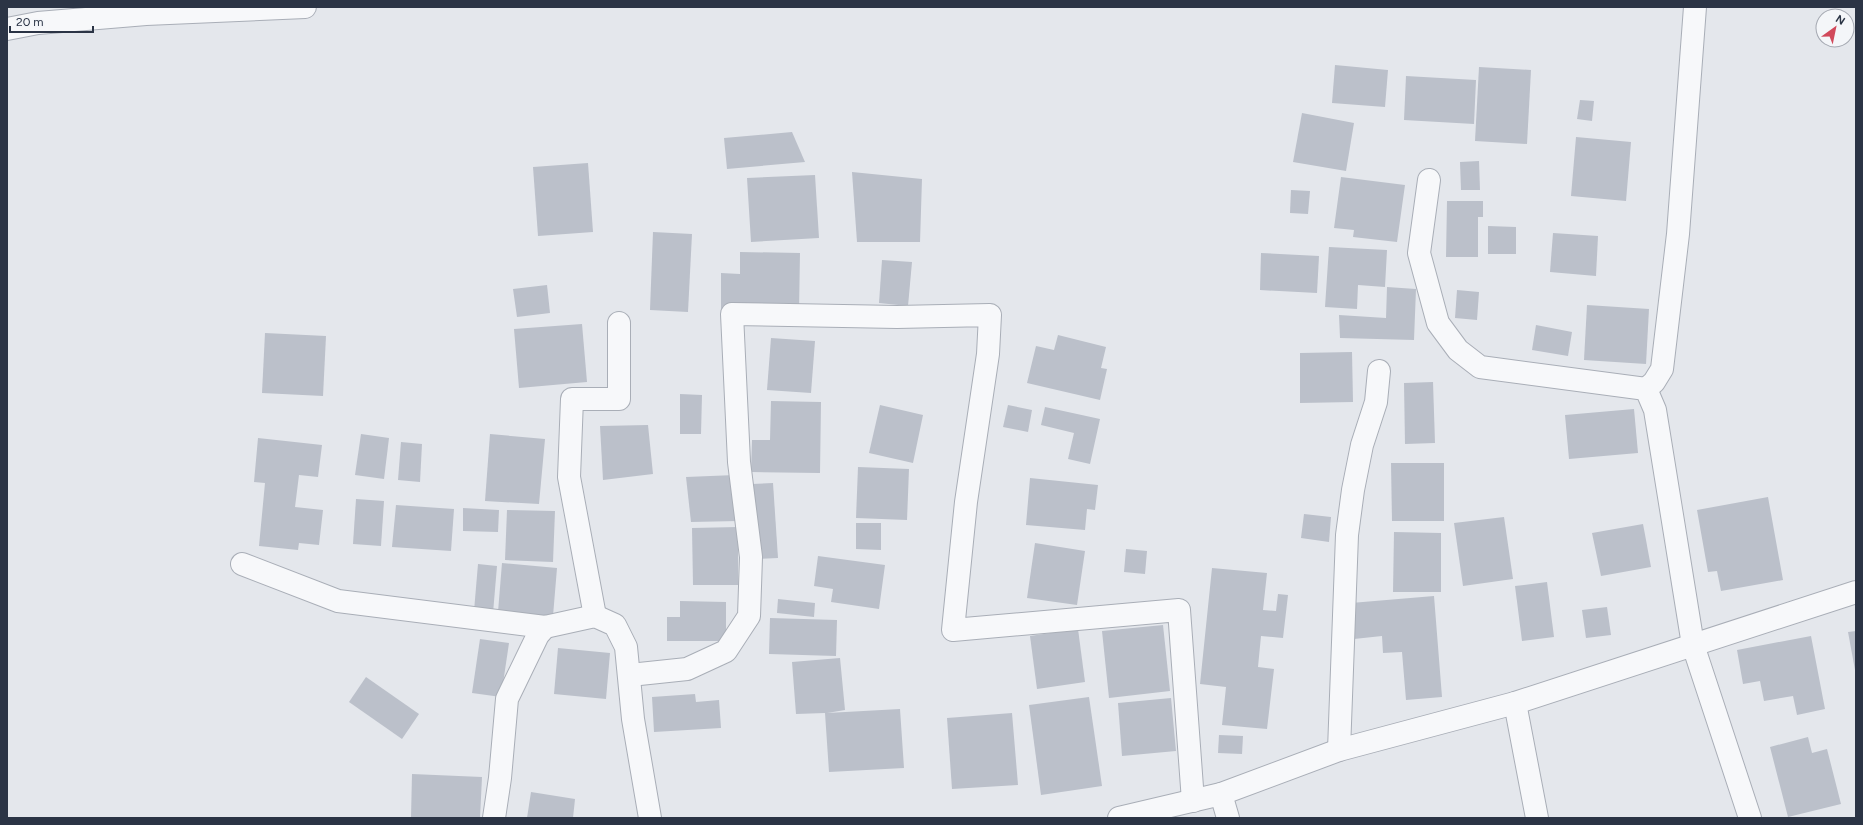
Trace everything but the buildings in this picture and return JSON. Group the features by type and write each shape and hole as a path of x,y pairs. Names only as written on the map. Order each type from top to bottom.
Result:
{"street":[{"path":"7,29 38,23 146,14 305,7"},
{"path":"1429,180 1419,253 1438,323 1458,350 1480,368 1646,389 1654,382 1662,368 1678,234 1695,7"},
{"path":"630,675 686,669 726,651 748,616 751,557 739,462 732,314 897,317 990,315 988,354 966,502 953,630 1179,610 1193,801"},
{"path":"595,616 568,477 572,400 619,399 619,323"},
{"path":"1338,750 1347,535 1353,490 1362,445 1376,402 1379,371"},
{"path":"1646,389 1655,410 1693,645 1750,818"},
{"path":"242,564 338,601 545,627 595,616 615,626 626,647 634,719 650,818"},
{"path":"1119,818 1221,794 1338,750 1515,703 1856,592"},
{"path":"494,818 500,778 507,699 538,634 545,627"},
{"path":"1515,703 1537,818"},
{"path":"1221,794 1228,818"}]}
